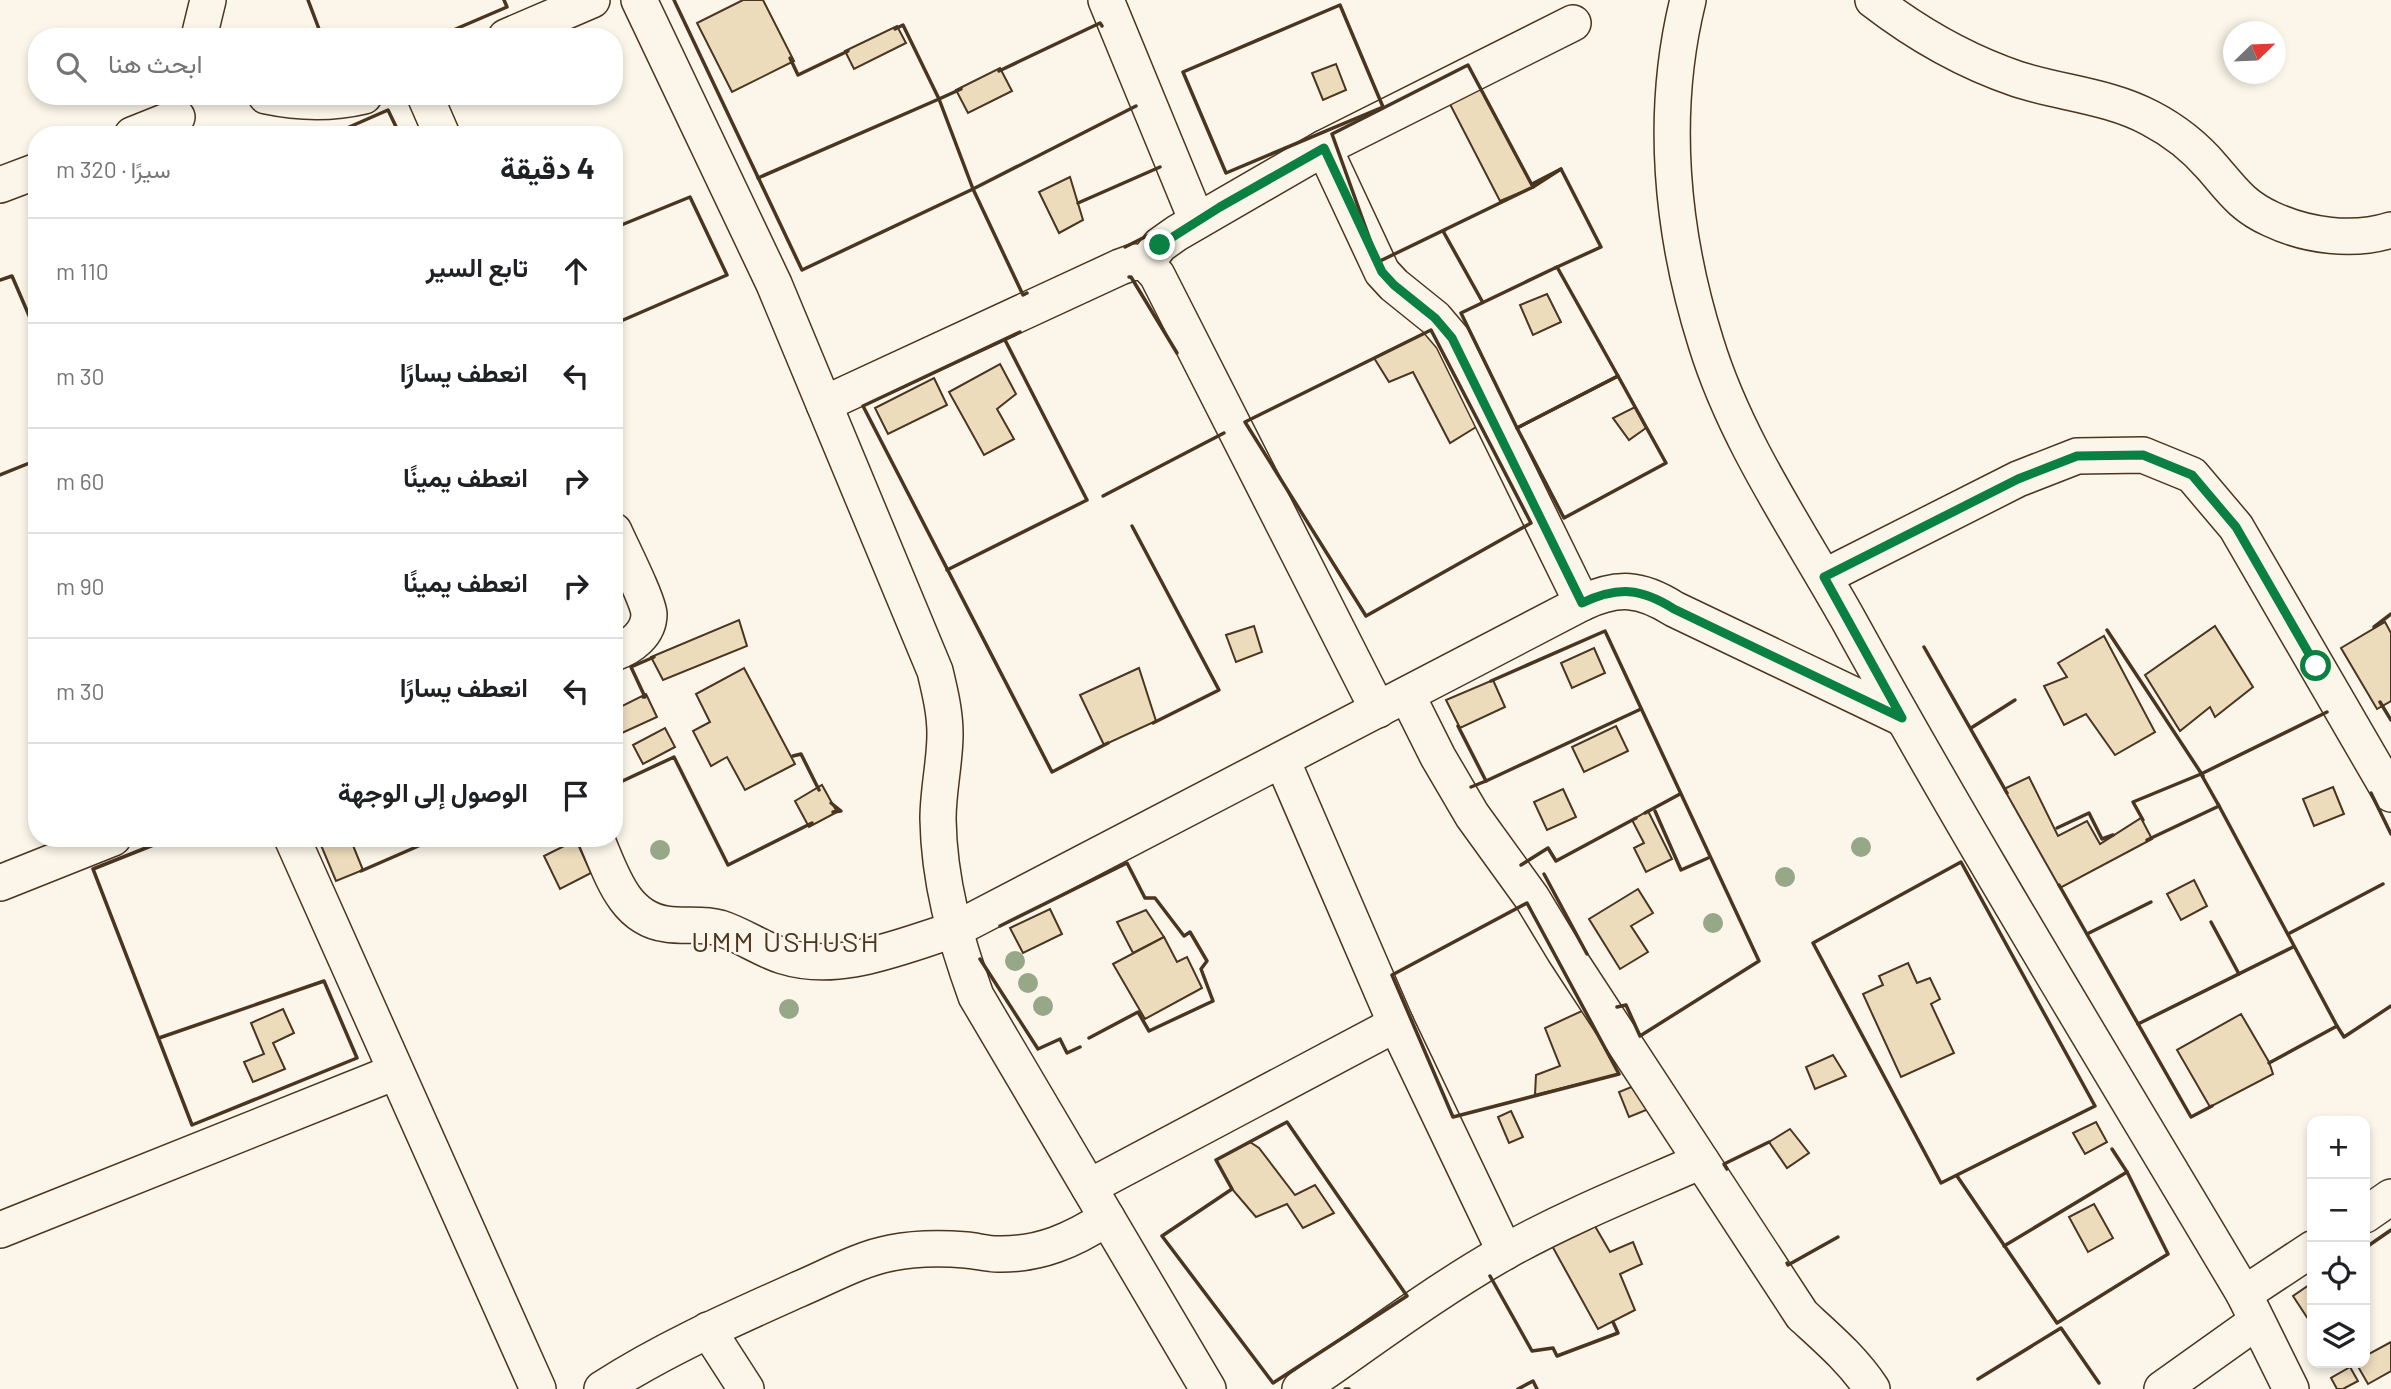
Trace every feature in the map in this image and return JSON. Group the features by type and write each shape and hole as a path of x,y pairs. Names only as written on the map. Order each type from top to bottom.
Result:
{"street":[{"path":"201,28 208,0"},
{"path":"516,28 534,11 592,0"},
{"path":"639,0 774,284 935,671 945,734 938,818 940,860 954,930 976,996 1208,1389"},
{"path":"1107,0 1197,221"},
{"path":"1688,0 1674,83 1674,187 1690,289 1728,402 1755,456 1902,718 2250,1308 2291,1389"},
{"path":"1873,0 1936,43 1976,63 2018,79 2127,108 2149,117 2192,146 2229,190 2271,219 2326,235 2355,236 2391,230"},
{"path":"1146,263 1160,245 1197,221 1324,148 1573,23"},
{"path":"429,105 438,126"},
{"path":"154,126 178,116"},
{"path":"1324,148 1382,272 1435,318 1452,338 1582,603"},
{"path":"0,185 28,174"},
{"path":"824,404 1120,267 1134,261 1146,263 1157,275 1393,703 1438,757 1472,815 1532,898 1802,1315 1846,1356 1872,1389"},
{"path":"1824,577 2018,479 2077,456 2143,455 2192,475 2236,527 2391,794"},
{"path":"623,552 649,611 646,627 640,637 623,649"},
{"path":"600,847 624,898 635,911 663,924 715,926 781,956 805,962 855,960 954,930 1582,603 1616,591 1637,592 1656,598 1902,718"},
{"path":"1282,760 1396,1024 1505,1252"},
{"path":"0,883 90,847"},
{"path":"296,847 538,1389"},
{"path":"1089,1187 1396,1024"},
{"path":"0,1230 395,1072"},
{"path":"1300,1389 1417,1308 1505,1252 1562,1222 1701,1161"},
{"path":"2370,1212 2391,1197"},
{"path":"602,1389 665,1351 869,1258 910,1250 937,1249 996,1254 1026,1253 1055,1247 1107,1218"},
{"path":"2162,1389 2307,1254"},
{"path":"708,1330 746,1389"}],"building":[{"path":"743,0 763,0 794,61 732,92 697,23"},
{"path":"897,26 906,43 854,69 845,51"},
{"path":"1336,64 1346,90 1323,100 1312,73"},
{"path":"1468,65 1533,187 1500,201 1438,81"},
{"path":"1000,68 1012,91 968,113 956,90"},
{"path":"1070,177 1083,220 1059,233 1039,192"},
{"path":"1547,294 1561,322 1533,335 1520,305"},
{"path":"1431,330 1481,424 1450,443 1413,372 1389,382 1374,358"},
{"path":"1000,364 1016,394 997,409 1014,439 984,455 949,392"},
{"path":"934,378 947,405 888,434 875,408"},
{"path":"1635,407 1646,428 1629,440 1613,418"},
{"path":"739,620 747,646 663,680 651,657"},
{"path":"2385,622 2391,633 2391,701 2377,709 2341,648"},
{"path":"1254,626 1262,652 1236,662 1226,635"},
{"path":"2215,626 2253,687 2215,717 2210,707 2180,731 2145,675"},
{"path":"2104,636 2155,732 2115,755 2086,714 2064,725 2044,686 2067,677 2058,663"},
{"path":"1594,648 1605,673 1572,688 1561,663"},
{"path":"744,668 795,764 745,790 727,757 711,766 693,731 710,722 696,694"},
{"path":"1139,668 1156,721 1104,745 1080,695"},
{"path":"1493,680 1505,707 1460,728 1446,700"},
{"path":"646,694 657,717 623,733 623,706"},
{"path":"1616,726 1628,751 1584,772 1572,747"},
{"path":"665,728 675,747 643,764 633,745"},
{"path":"2029,777 2058,836 2087,821 2100,844 2141,818 2152,839 2060,888 2004,789"},
{"path":"822,785 837,812 809,827 795,801"},
{"path":"2333,787 2344,814 2314,826 2303,799"},
{"path":"1563,789 1576,817 1547,830 1534,802"},
{"path":"1648,811 1672,859 1646,872 1634,848 1644,843 1632,820"},
{"path":"322,847 354,847 363,870 336,881"},
{"path":"562,847 579,847 591,873 560,889 544,856"},
{"path":"2194,880 2207,906 2181,920 2167,894"},
{"path":"1638,889 1653,913 1631,926 1648,952 1620,969 1589,919"},
{"path":"1050,909 1062,934 1023,953 1010,928"},
{"path":"1146,910 1164,937 1133,953 1117,922"},
{"path":"1164,937 1177,962 1187,957 1202,988 1145,1019 1113,964"},
{"path":"1908,963 1917,983 1930,978 1940,999 1931,1004 1954,1053 1901,1077 1863,994 1883,985 1879,976"},
{"path":"283,1009 294,1033 273,1043 285,1069 253,1082 244,1062 264,1054 251,1023"},
{"path":"1584,1010 1619,1074 1535,1095 1536,1075 1560,1066 1545,1028"},
{"path":"2241,1014 2269,1062 2273,1074 2210,1107 2177,1050"},
{"path":"1833,1055 1846,1076 1815,1089 1806,1067"},
{"path":"1646,1081 1656,1106 1629,1117 1619,1092"},
{"path":"1511,1111 1523,1137 1509,1143 1498,1117"},
{"path":"2096,1122 2107,1142 2085,1154 2073,1133"},
{"path":"1790,1129 1809,1153 1787,1168 1769,1142"},
{"path":"1250,1142 1259,1148 1295,1195 1315,1185 1334,1213 1303,1228 1287,1204 1256,1217 1232,1189 1216,1160"},
{"path":"2094,1204 2113,1238 2088,1252 2069,1217"},
{"path":"1592,1221 1610,1252 1633,1242 1642,1264 1620,1274 1635,1310 1598,1329 1551,1244"},
{"path":"2307,1286 2307,1317 2293,1296"},
{"path":"2391,1342 2391,1371 2368,1384 2359,1368 2370,1368 2370,1353"},
{"path":"2351,1368 2358,1381 2343,1389 2337,1389 2331,1378"}],"wall":[{"path":"308,0 319,28"},
{"path":"458,28 507,7 504,0"},
{"path":"674,0 802,270 973,189 1023,295 1027,293"},
{"path":"1340,5 1383,107 1226,173 1183,72 1340,5"},
{"path":"999,71 1100,23 1102,26"},
{"path":"895,29 903,25 939,99 961,89"},
{"path":"790,58 798,75 848,51"},
{"path":"1468,65 1533,187 1378,262 1332,134 1468,65"},
{"path":"758,178 939,99 973,189 1136,106"},
{"path":"352,126 388,110 396,126"},
{"path":"1078,203 1160,167"},
{"path":"1532,184 1561,169"},
{"path":"1533,187 1561,169 1601,247 1555,268"},
{"path":"623,224 690,197 727,275 623,320"},
{"path":"1445,230 1443,231 1482,301"},
{"path":"1125,247 1147,236"},
{"path":"1557,267 1618,376 1517,428 1461,313 1557,267"},
{"path":"0,280 12,276 28,313"},
{"path":"1129,277 1177,353"},
{"path":"1431,330 1531,523 1366,616 1245,422 1431,330"},
{"path":"1020,332 863,406 1052,772 1108,743"},
{"path":"947,570 1087,500 1005,340"},
{"path":"1618,376 1666,463 1564,518 1517,428 1618,376"},
{"path":"1103,496 1224,433"},
{"path":"0,475 28,464"},
{"path":"1132,526 1219,690 1153,723"},
{"path":"2374,627 2391,614"},
{"path":"2107,630 2203,776"},
{"path":"1491,681 1605,631 1759,961 1640,1036 1626,1005 1617,1007"},
{"path":"1924,647 2007,793"},
{"path":"643,697 631,667 654,657"},
{"path":"1971,728 2015,700"},
{"path":"2380,702 2391,720"},
{"path":"1486,781 1641,709"},
{"path":"2201,774 2327,712"},
{"path":"1458,726 1486,781 1471,787"},
{"path":"793,756 801,754 819,790"},
{"path":"623,781 674,757 728,865 812,823"},
{"path":"2143,820 2133,802 2201,774 2219,806 2147,840"},
{"path":"2371,793 2391,834"},
{"path":"1645,813 1680,794"},
{"path":"831,803 841,811 833,812"},
{"path":"2218,804 2337,1026"},
{"path":"1655,811 1681,870 1708,858"},
{"path":"2057,828 2089,813 2102,839 2113,835"},
{"path":"1521,865 1548,848 1556,861 1636,818"},
{"path":"148,847 93,869 192,1125 357,1058 324,981 159,1038"},
{"path":"361,871 416,847"},
{"path":"1961,862 2095,1106 1941,1183 1813,943 1961,862"},
{"path":"1000,926 1127,863 1145,898 1155,898 1184,936 1190,932 1207,961 1201,969 1213,1001 1149,1031 1138,1012 1089,1038"},
{"path":"1544,874 1587,954"},
{"path":"2288,934 2383,884"},
{"path":"2059,885 2191,1117 2212,1106"},
{"path":"2087,934 2151,902"},
{"path":"1527,903 1619,1074 1453,1117 1392,975 1527,903"},
{"path":"2211,922 2239,974"},
{"path":"2138,1024 2293,947"},
{"path":"980,959 1038,1049 1060,1039 1067,1053 1080,1047"},
{"path":"2269,1063 2337,1026 2344,1037 2391,1006"},
{"path":"1287,1122 1407,1296 1273,1383 1162,1236 1232,1189 1216,1160 1287,1122"},
{"path":"1727,1169 1724,1164 1769,1142"},
{"path":"2112,1149 2127,1172"},
{"path":"1957,1176 2057,1323 2168,1254 2127,1172 2004,1246"},
{"path":"2370,1245 2391,1230"},
{"path":"1787,1263 1788,1265 1838,1237"},
{"path":"1490,1276 1532,1351 1553,1348 1557,1356 1618,1333 1613,1322"},
{"path":"1978,1379 2061,1328 2099,1383"},
{"path":"1518,1389 1533,1381 1537,1389"}],"district":[{"name":"UMM USHUSH","path":"786,942"}],"route":[{"path":"1160,245 1220,207 1324,148 1382,272 1404,294 1435,318 1452,338 1582,603 1616,591 1637,592 1656,598 1902,718 1824,577 2018,479 2077,456 2143,455 2192,475 2236,527 2316,666"}]}
